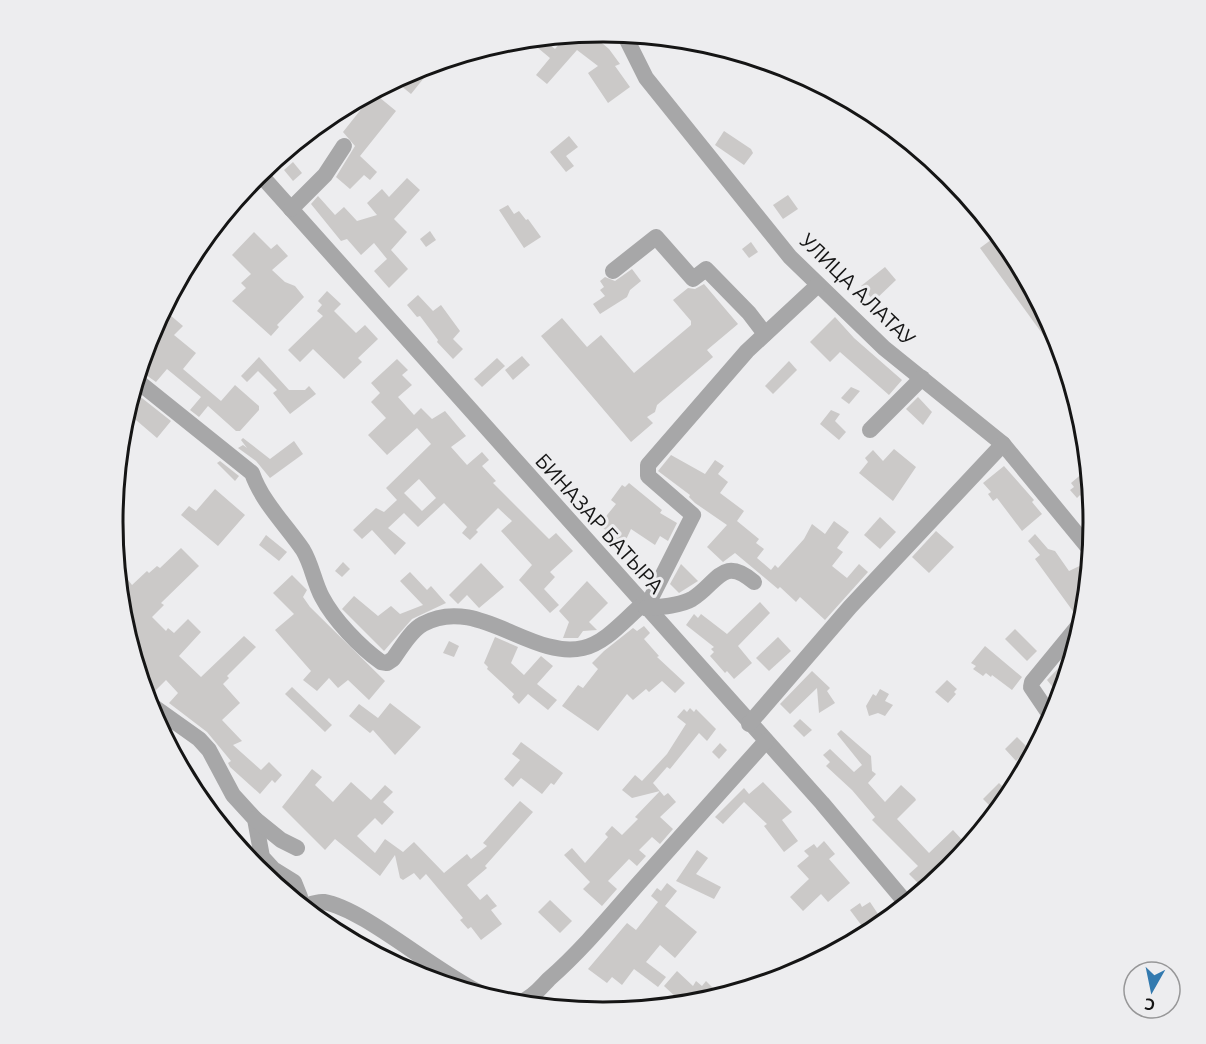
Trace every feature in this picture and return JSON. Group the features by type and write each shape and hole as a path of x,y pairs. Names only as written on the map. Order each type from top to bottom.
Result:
{"street":[{"name":"УЛИЦА АЛАТАУ","path":"628,43 646,78 669,109 790,257 884,348 1003,444 1082,541"},
{"path":"291,209 325,175 344,146"},
{"name":"БИНАЗАР БАТЫРА","path":"266,181 766,741 902,897"},
{"path":"613,271 656,237 693,279 706,269 749,312 765,334"},
{"path":"143,385 252,473 257,487 304,552 315,573 322,597 346,628 381,662 387,663 393,659 421,624 443,617 472,618 544,644 582,648 596,643 644,606 693,515 648,476 648,465 765,334 818,285"},
{"path":"870,430 922,378"},
{"path":"749,724 850,607 1003,444"},
{"path":"644,606 690,600 728,570 736,570 754,582"},
{"path":"1045,708 1031,687 1035,677 1069,636"},
{"path":"164,714 199,739 218,764 233,795 255,819 281,840 297,848"},
{"path":"531,996 568,963 766,741"},
{"path":"255,819 262,857 273,869 294,882 298,892"},
{"path":"311,903 322,901 337,906 386,933 459,980"}],"building":[{"path":"601,42 620,64 615,66 630,87 608,103 588,73 598,66 577,50 547,84 536,75 550,58 538,48 550,45 555,49 559,44"},
{"path":"425,77 411,94 402,87"},
{"path":"380,98 396,111 360,156 377,172 370,180 364,175 350,189 336,177 355,146 343,132 364,105"},
{"path":"724,131 751,149 753,153 744,165 715,145"},
{"path":"569,136 578,147 566,156 574,166 566,172 550,152"},
{"path":"293,162 302,173 293,181 284,170"},
{"path":"407,178 420,190 394,219 407,232 391,250 408,269 389,288 374,271 387,259 374,243 361,255 347,239 341,241 311,204 318,196 335,215 344,207 357,221 377,215 367,203 382,189 389,197"},
{"path":"788,195 798,209 783,219 773,205"},
{"path":"508,205 514,214 519,211 526,220 528,219 541,237 524,248 499,210"},
{"path":"430,231 436,240 426,247 420,239"},
{"path":"254,232 271,249 277,244 288,256 272,270 285,282 295,286 304,297 277,325 279,327 271,336 232,301 246,288 241,283 251,274 232,255"},
{"path":"991,240 1019,282 1047,340 980,248"},
{"path":"751,242 758,252 749,258 742,249"},
{"path":"885,267 896,280 874,301 861,286"},
{"path":"632,269 641,281 630,290 627,297 600,314 593,304 605,296 600,290 604,287 600,281 605,277 615,281"},
{"path":"704,284 738,324 707,350 713,357 657,405 655,412 647,417 653,423 631,442 541,336 562,318 587,347 601,335 634,373 691,325 691,321 673,300 688,288 695,289"},
{"path":"327,291 341,304 334,311 356,333 365,325 378,339 358,358 362,362 344,379 313,349 300,362 288,350 323,316 317,311 322,305 318,301"},
{"path":"418,295 433,311 441,305 460,331 453,339 463,349 453,359 437,342 438,340 420,316 417,317 407,305"},
{"path":"171,315 183,326 174,335 196,353 183,369 221,401 235,385 259,406 259,410 240,431 236,431 208,406 199,417 190,410 201,397 167,369 156,382 146,375"},
{"path":"835,317 854,338 902,380 889,395 840,352 830,362 810,342"},
{"path":"522,356 530,365 513,380 505,370"},
{"path":"259,357 289,390 305,390 309,386 316,394 290,414 273,393 277,390 258,371 247,382 241,376"},
{"path":"497,358 505,366 482,387 474,379"},
{"path":"397,359 408,370 402,375 412,385 398,397 414,415 421,408 432,419 445,411 466,436 451,447 467,465 482,452 489,460 482,466 496,481 493,483 549,539 556,533 573,551 550,572 555,577 544,589 559,605 550,613 519,580 532,565 501,531 512,521 498,508 476,530 478,532 470,540 462,533 467,527 444,503 418,527 404,513 388,528 406,543 395,555 372,530 362,539 353,530 376,508 384,512 397,500 386,488 431,444 417,428 387,455 368,435 386,418 371,402 380,393 371,383","holes":["419,479 436,498 422,511 404,493"]},
{"path":"789,361 797,370 773,394 765,386"},
{"path":"851,387 860,391 849,404 841,398"},
{"path":"140,396 171,421 157,438 134,418"},
{"path":"918,397 932,412 923,425 906,409"},
{"path":"831,410 840,414 835,421 846,432 839,440 820,424"},
{"path":"243,438 270,459 294,441 303,454 270,478 256,461 238,448 243,445 247,448 241,440"},
{"path":"894,449 916,467 893,501 859,473 868,462 865,458 873,450 883,461"},
{"path":"671,455 705,474 715,460 724,466 718,474 728,482 720,493 744,511 737,521 759,539 756,543 764,549 757,558 771,570 775,565 778,568 804,539 812,524 825,534 834,521 849,532 837,548 843,552 832,566 847,578 859,564 868,572 825,620 800,597 796,602 735,553 723,562 707,547 727,525 695,503 689,497 690,495 658,471"},
{"path":"220,461 239,476 235,481 217,463"},
{"path":"1004,466 1034,500 1032,502 1042,514 1022,531 997,498 993,501 988,494 991,492 983,483"},
{"path":"1080,475 1082,498 1080,495 1077,498 1070,490 1074,487 1071,483"},
{"path":"629,483 662,510 660,513 677,523 668,541 660,536 655,545 631,529 624,544 599,525 616,504 611,500 622,485 625,487"},
{"path":"215,489 245,515 218,546 181,515 189,506 196,511"},
{"path":"880,517 896,532 880,549 864,535"},
{"path":"936,531 954,547 929,573 912,557"},
{"path":"1035,534 1048,549 1055,551 1069,571 1081,565 1074,613 1035,559 1040,555 1028,541"},
{"path":"266,535 287,552 279,561 259,545"},
{"path":"181,548 199,566 161,603 164,605 152,617 166,631 168,628 174,633 188,619 201,632 179,656 201,677 244,636 256,647 227,676 229,678 223,684 240,703 222,720 242,741 233,745 261,770 269,762 282,775 275,783 272,780 260,794 230,767 228,763 231,761 207,732 169,703 178,693 166,680 155,691 153,689 139,646 126,578 132,585 147,571 149,573 157,566 160,568"},
{"path":"343,562 350,569 342,577 335,571"},
{"path":"481,563 504,587 479,608 467,595 458,604 449,595"},
{"path":"681,564 698,581 679,593 670,584"},
{"path":"410,572 427,590 431,586 446,603 412,619 384,651 342,609 354,596 378,616 391,606 400,614 423,605 400,581"},
{"path":"292,575 307,590 303,597 310,607 385,681 369,700 348,680 338,688 329,678 317,691 303,680 311,671 275,630 294,614 273,593"},
{"path":"587,581 608,603 589,622 597,630 583,631 578,638 563,638 569,622 559,611"},
{"path":"760,602 770,613 738,646 752,663 734,679 727,671 725,673 710,656 714,652 711,649 714,647 686,625 694,614 698,618 701,614 727,634"},
{"path":"644,626 650,633 644,639 659,656 657,657 685,683 675,693 662,681 649,692 646,689 633,700 627,694 598,731 562,706 578,685 583,688 598,669 592,663 604,651 633,628 637,631"},
{"path":"1015,629 1037,651 1027,661 1005,639"},
{"path":"495,637 518,647 511,663 524,675 541,656 553,666 537,684 557,700 548,710 528,694 519,704 512,697 514,694 487,669 484,663"},
{"path":"778,637 791,651 769,671 756,658"},
{"path":"449,641 459,646 454,657 443,653"},
{"path":"985,646 1022,677 1012,690 992,675 991,677 986,673 983,676 973,669 976,666 971,663"},
{"path":"1061,665 1053,688 1047,680"},
{"path":"812,671 830,688 827,691 835,703 819,713 817,688 790,714 780,704"},
{"path":"947,680 957,689 954,692 956,694 948,703 935,692"},
{"path":"292,687 332,725 325,732 285,694"},
{"path":"880,689 889,694 885,701 893,705 885,716 878,713 869,716 866,706 873,694 876,696"},
{"path":"390,703 421,727 395,755 373,730 370,733 349,716 359,704 378,718"},
{"path":"690,708 694,712 696,709 716,729 707,741 699,733 670,769 667,767 653,783 660,791 632,798 622,790 635,775 642,781 667,754 686,724 677,717 684,709 687,712"},
{"path":"800,719 812,730 804,737 793,726"},
{"path":"841,730 871,756 872,771 876,774 868,783 885,802 901,785 915,798 916,800 897,819 929,853 953,830 962,840 918,883 909,874 918,866 872,820 875,817 852,790 826,766 830,762 823,755 830,749 854,772 862,765 837,734"},
{"path":"1017,737 1027,747 1021,758 1016,761 1005,749"},
{"path":"521,742 563,773 554,785 551,783 542,794 521,778 513,787 504,779 520,760 512,754"},
{"path":"720,743 727,750 719,759 712,752"},
{"path":"312,769 322,777 315,785 333,802 351,782 371,800 385,785 393,792 383,802 394,812 382,825 375,818 357,836 375,853 385,839 403,852 414,842 444,873 467,854 471,859 487,846 483,843 520,801 533,812 485,866 487,868 467,885 480,900 487,894 497,906 491,910 502,924 481,940 471,927 468,929 460,920 463,918 426,874 420,880 414,873 403,880 400,878 395,855 380,876 335,839 325,850 282,807"},
{"path":"763,782 792,812 782,820 798,841 784,852 764,826 767,824 744,802 723,824 715,817 744,788 749,794"},
{"path":"999,783 1003,787 990,806 983,799"},
{"path":"660,791 664,796 668,793 676,802 660,817 673,829 660,844 652,837 639,850 646,856 637,866 629,859 608,881 617,889 602,906 583,889 590,882 564,855 572,848 585,863 608,837 605,834 612,826 622,835 638,819 635,817"},
{"path":"824,841 835,854 829,859 850,883 828,902 821,894 803,911 790,897 809,879 797,866 809,856 804,851 814,844 817,848"},
{"path":"697,850 708,858 696,874 721,887 714,899 676,881"},
{"path":"667,883 677,891 665,906 697,932 675,958 660,945 646,962 666,977 658,987 634,969 622,985 612,977 607,983 588,969 627,923 636,930 658,902 651,896 657,888 661,891"},
{"path":"550,900 572,921 560,933 538,912"},
{"path":"870,902 879,915 862,926 850,910 860,903 862,907"},
{"path":"677,971 693,986 696,981 702,986 706,981 714,989 675,996 664,986"}]}
